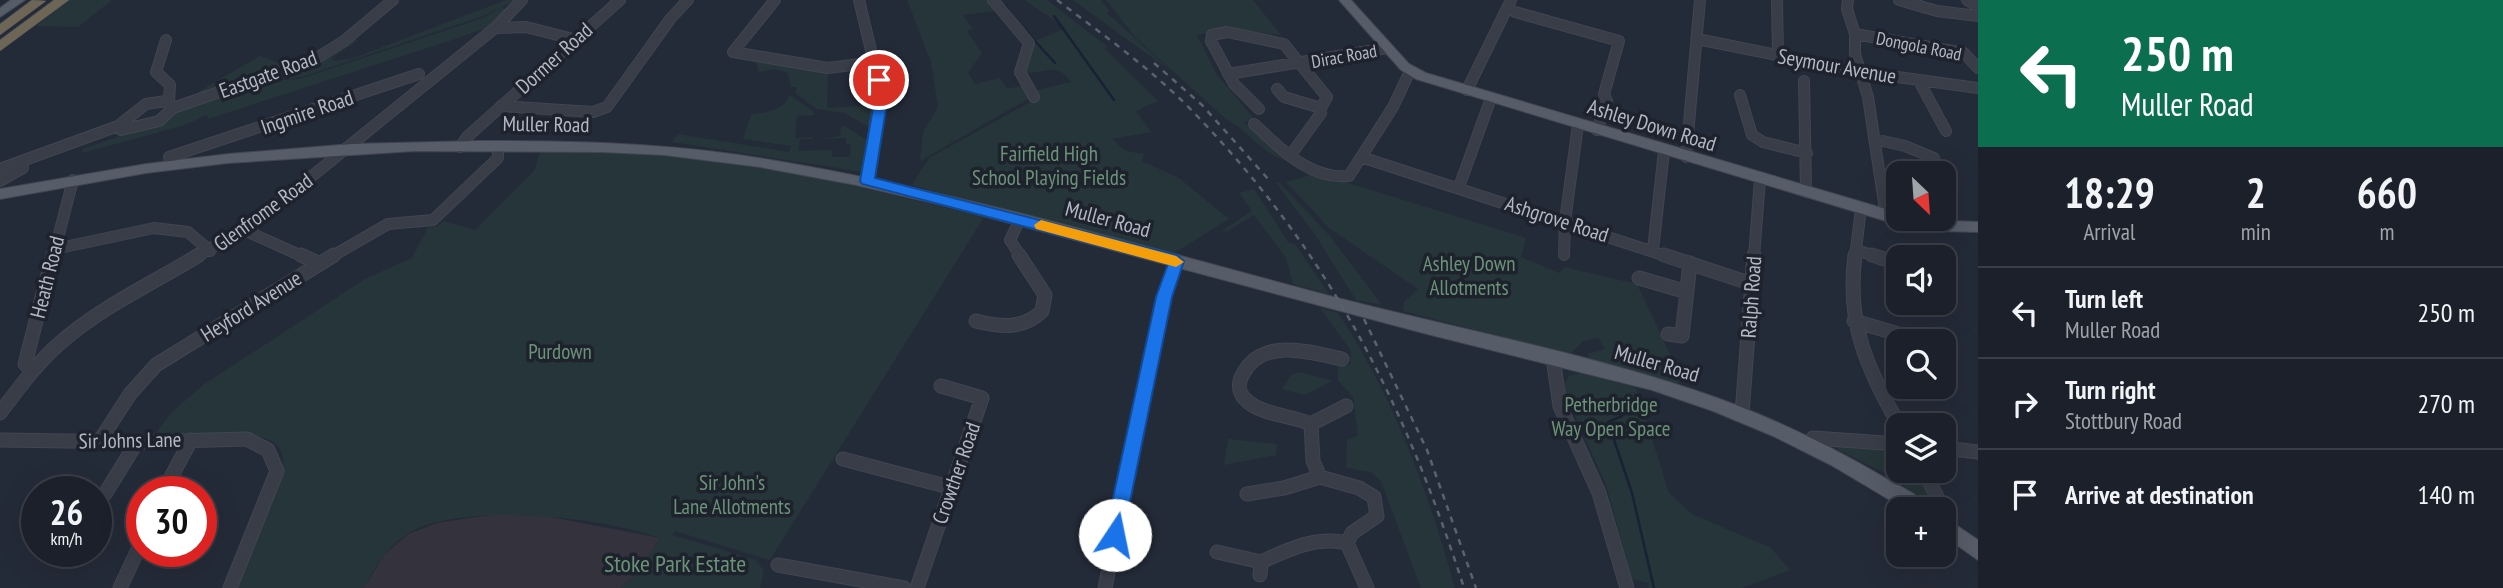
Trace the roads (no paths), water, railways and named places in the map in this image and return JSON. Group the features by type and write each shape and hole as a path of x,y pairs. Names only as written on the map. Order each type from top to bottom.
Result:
{"highway":[{"path":"0,19 29,0"},
{"path":"0,31 41,0"},
{"path":"0,38 50,0"},
{"path":"0,47 62,0"}],"main road":[{"path":"0,12 19,0"},
{"name":"Ashley Down Road","path":"1345,0 1410,71 1578,125 1886,216"},
{"name":"Muller Road","path":"0,194 176,165 344,151 460,147 498,152 675,152 867,181 1651,383 1742,414 1836,458 1900,497"},
{"name":"Muller Road","path":"0,182 39,186"},
{"name":"Ashley Down Road","path":"1956,226 1978,227"},
{"path":"1956,530 1978,551"}],"street":[{"name":"Glenfrome Road","path":"0,414 33,370 60,343 91,319 244,230 495,28 522,0"},
{"name":"Dormer Road","path":"460,147 573,39 620,0"},
{"path":"501,106 593,112 605,109 671,18 688,0"},
{"path":"775,0 733,52 828,68 876,62"},
{"path":"859,0 876,62 880,103 867,181"},
{"path":"1467,90 1511,0"},
{"path":"1686,157 1700,0"},
{"path":"1777,0 1778,56"},
{"path":"1848,0 1847,9 1855,34 1855,54 1874,139 1886,216"},
{"path":"1899,0 1937,11 1978,16"},
{"path":"1967,0 1978,7"},
{"name":"Eastgate Road","path":"171,105 315,59 344,41 391,1"},
{"path":"999,1 1029,43 1020,72 1034,97"},
{"path":"1516,12 1619,41 1604,94 1607,101 1597,130"},
{"path":"495,28 526,27 573,39"},
{"name":"Dirac Road","path":"1259,109 1228,75 1210,40 1212,35 1221,32 1283,44 1327,97 1321,108 1284,97 1277,89"},
{"name":"Dongola Road","path":"1855,34 1964,53 1970,55 1978,68"},
{"name":"Seymour Avenue","path":"1697,39 1861,72 1978,88"},
{"path":"0,182 37,162 165,118 171,105 171,87 158,76 156,67 166,40"},
{"name":"Dirac Road","path":"1228,75 1387,48"},
{"name":"Ingmire Road","path":"169,157 194,153 454,61"},
{"path":"1254,124 1290,156 1308,167 1339,178 1352,174 1410,71"},
{"name":"Ingmire Road","path":"419,74 439,73"},
{"path":"0,169 130,119 137,109 153,102 163,90 163,79"},
{"path":"1804,81 1807,192"},
{"path":"1919,81 1946,131"},
{"path":"1740,95 1741,112 1751,126 1752,135 1763,142 1807,153"},
{"path":"1459,187 1492,98"},
{"path":"153,102 171,105"},
{"path":"1290,156 1321,113"},
{"path":"130,119 143,124"},
{"path":"1564,255 1565,221 1578,125"},
{"path":"1874,139 1905,146 1934,158"},
{"path":"1653,250 1664,151"},
{"name":"Heyford Avenue","path":"99,442 130,394 156,365 388,224 434,218 498,152"},
{"name":"Ashgrove Road","path":"1361,157 1565,221 1752,284"},
{"path":"22,185 21,176 37,162"},
{"name":"Ralph Road","path":"1742,414 1760,179"},
{"name":"Heath Road","path":"33,370 25,364 73,180"},
{"path":"1861,209 1852,287 1854,321 1862,349 1892,413"},
{"path":"976,321 1001,327 1016,326 1036,317 1044,308 1044,294 1010,240 1020,219"},
{"path":"55,249 118,234 160,229 190,234 210,251"},
{"path":"244,230 320,264"},
{"path":"1856,250 1886,260"},
{"path":"1105,588 1164,297 1177,261"},
{"path":"1668,334 1682,337 1690,263"},
{"path":"1639,278 1687,292"},
{"path":"1854,321 1886,329"},
{"path":"1336,361 1276,350 1253,358 1244,371 1242,393 1253,407 1311,424 1346,406"},
{"path":"1553,358 1553,382 1559,401 1594,481 1626,588"},
{"name":"Crowther Road","path":"917,588 949,487 982,398 941,386"},
{"path":"1311,424 1313,461 1320,477"},
{"path":"1813,438 1886,443"},
{"name":"Sir Johns Lane","path":"0,440 137,442 247,439 259,442 275,458 277,471 230,588"},
{"path":"172,476 191,440"},
{"path":"112,483 137,442"},
{"path":"1956,449 1978,452"},
{"path":"843,458 949,487"},
{"path":"1247,494 1284,488 1320,477 1367,491 1379,508 1377,516 1352,533 1346,543"},
{"path":"1217,552 1260,568 1310,543 1334,540 1346,543 1365,578 1367,588"},
{"path":"778,565 904,588"},
{"path":"120,588 130,567"}],"waterway":[{"path":"1005,5 1015,19"},
{"path":"1054,16 1114,100"},
{"path":"1024,29 1055,63"},
{"path":"1622,416 1608,422 1632,493 1654,588"}],"railway":[{"path":"1057,0 1131,56 1183,102 1246,171 1288,225 1326,280 1360,337 1390,396 1417,458 1464,588"},
{"path":"1154,63 1202,105 1269,180"},
{"path":"1364,319 1427,450 1476,588"}],"park label":[{"name":"Fairfield High School Playing Fields","path":"1049,165"},
{"name":"Ashley Down Allotments","path":"1469,275"},
{"name":"Purdown","path":"560,351"},
{"name":"Petherbridge Way Open Space","path":"1611,416"},
{"name":"Sir John's Lane Allotments","path":"732,494"},
{"name":"Stoke Park Estate","path":"675,563"}]}
